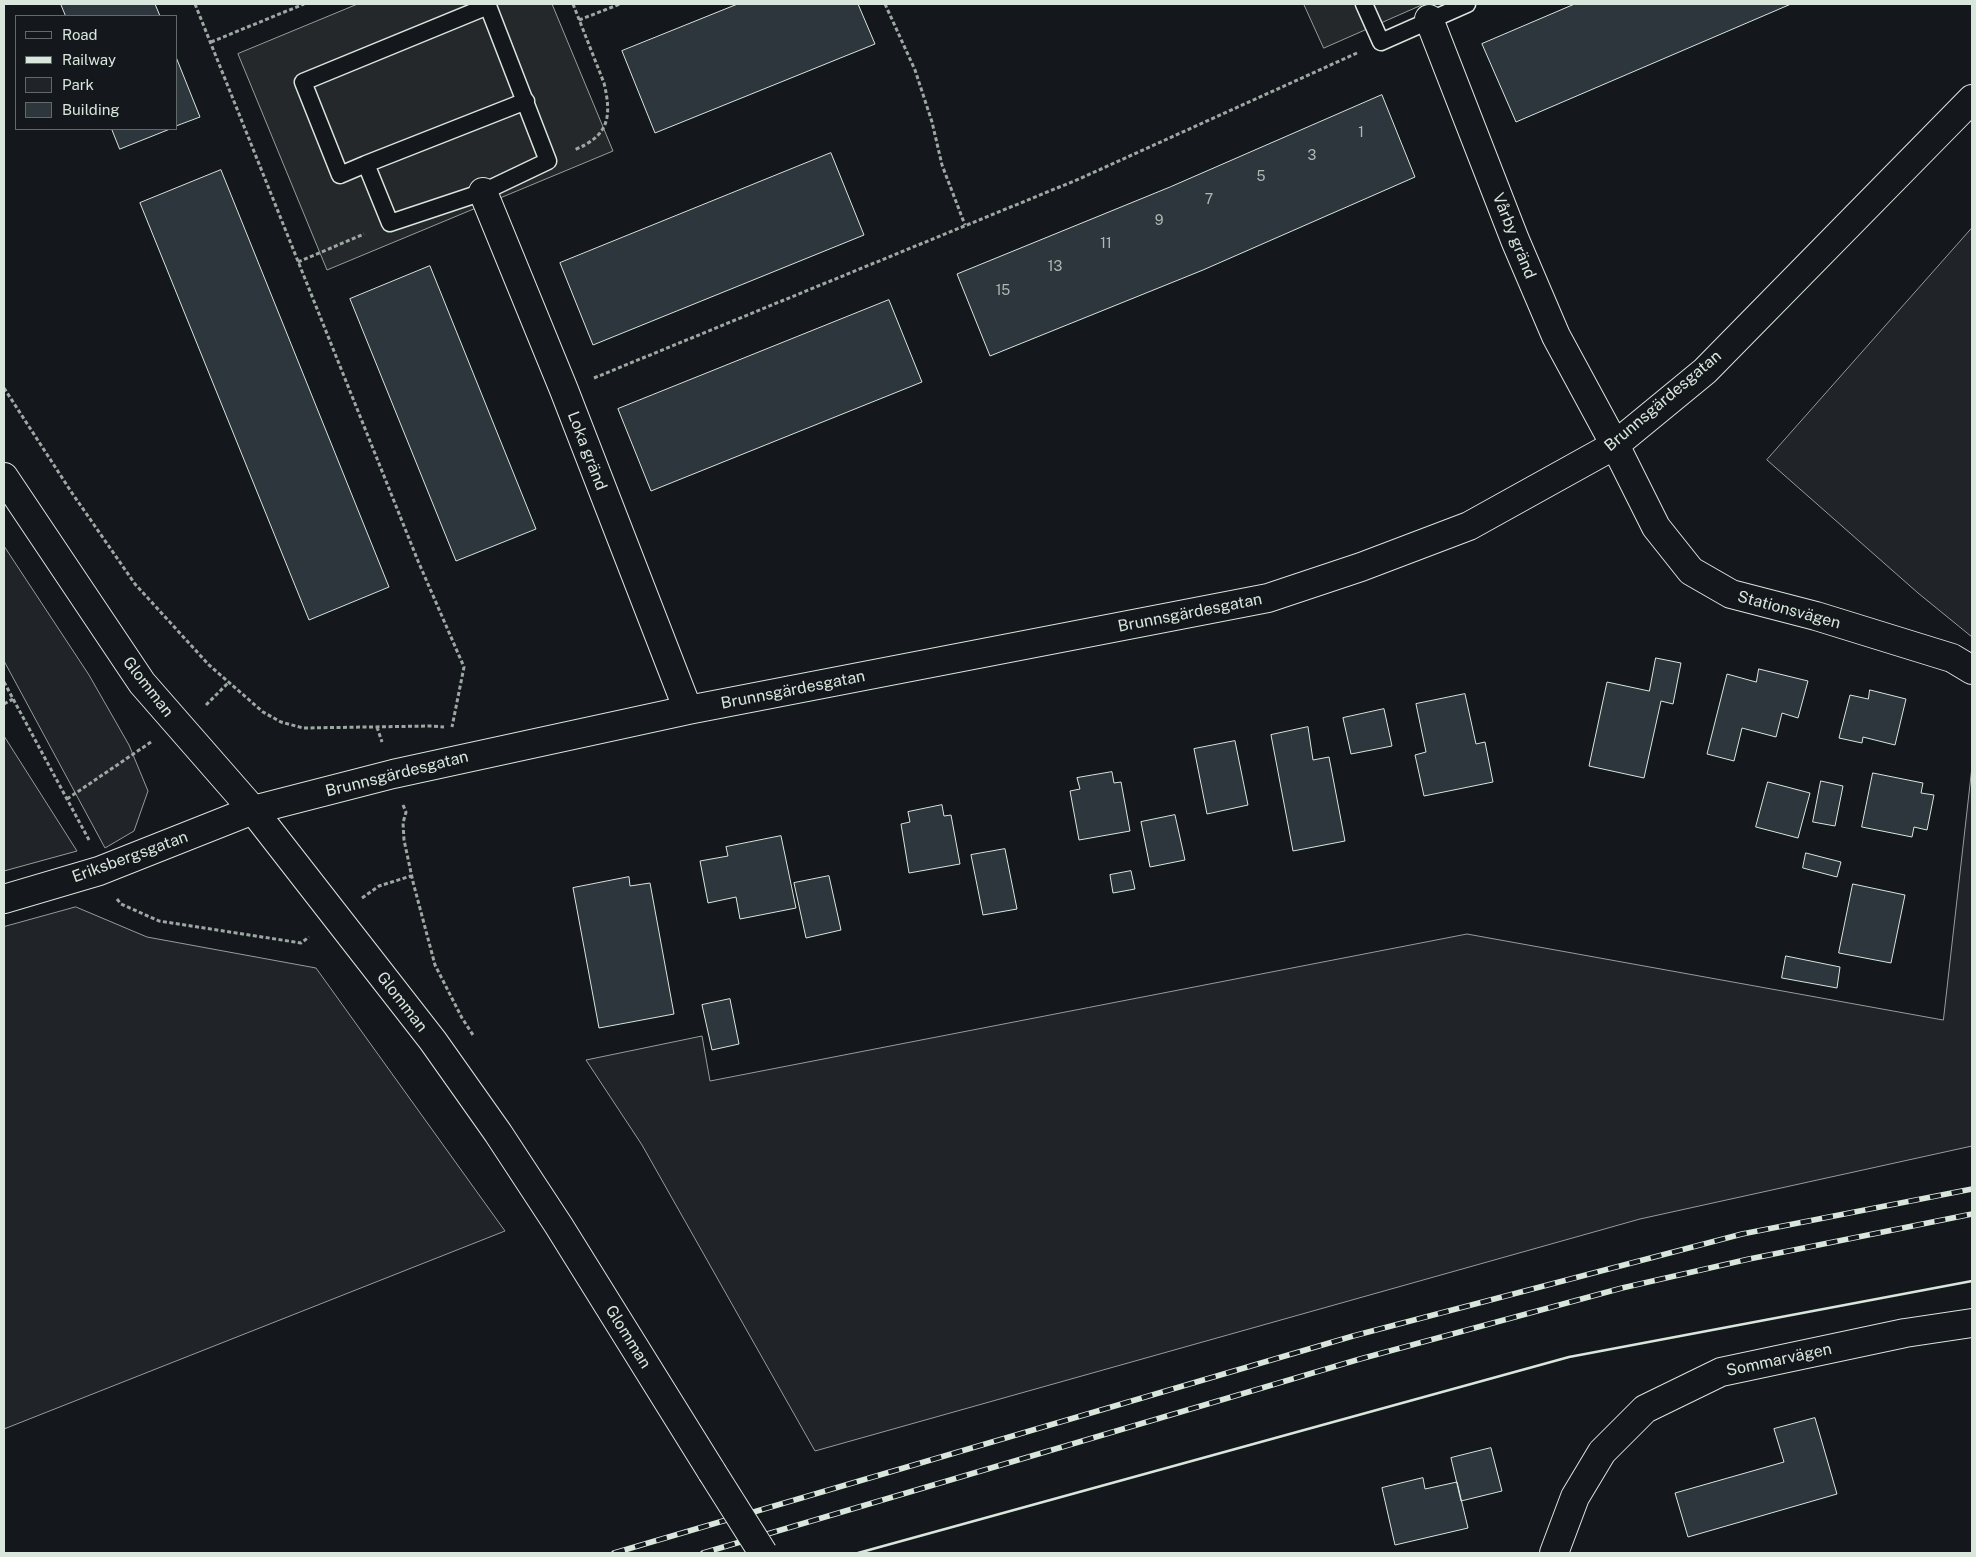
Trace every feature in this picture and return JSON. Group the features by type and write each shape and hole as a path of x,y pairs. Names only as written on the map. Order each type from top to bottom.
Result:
{"street":[{"name":"Vårby gränd","path":"1429,20 1515,240 1556,336 1615,445"},
{"name":"Brunnsgärdesgatan","path":"254,810 393,774 688,710 1268,598 1360,567 1469,526 1615,445 1705,371 1972,99"},
{"name":"Loka gränd","path":"483,192 564,390 688,710"},
{"name":"Stationsvägen","path":"1615,445 1656,527 1691,571 1731,594 1816,616 1952,658 1972,670"},
{"name":"Glomman","path":"4,477 142,682 254,810 433,1041 498,1133 559,1226 763,1553"},
{"name":"Eriksbergsgatan","path":"4,899 99,871 254,810"},
{"name":"Sommarvägen","path":"1554,1553 1575,1497 1602,1452 1645,1409 1721,1372 1905,1333 1972,1323"}],"lane":[{"path":"1364,4 1381,42 1467,4"},
{"path":"366,164 390,223 483,192 548,161 526,101 488,6 303,82 340,175 366,164 526,101"}],"path":[{"path":"195,4 418,561 464,668 452,728"},
{"path":"211,42 304,4"},
{"path":"548,161 588,144 600,135 608,120 607,96 604,83 573,4"},
{"path":"579,20 620,4"},
{"path":"885,4 915,70 932,122 942,164 965,225"},
{"path":"564,390 1079,179 1381,42"},
{"path":"298,262 390,223"},
{"path":"4,388 72,493 135,584 209,665 263,712 281,722 303,728 432,726 480,732 487,753"},
{"path":"4,704 14,699"},
{"path":"393,774 406,812 403,823 404,840 413,882"}],"green space":[{"path":"1972,228 1972,637 1918,593 1767,460"},
{"path":"4,546 89,675 129,745 148,791 134,831 105,848 4,661"},
{"path":"4,736 77,851 4,871"},
{"path":"1972,767 1972,1146 1640,1219 815,1451 642,1145 586,1060 702,1036 710,1081 1467,934 1943,1020"},
{"path":"76,907 147,937 316,968 505,1231 4,1429 4,927"}],"shaded area":[{"path":"358,4 552,4 613,151 327,270 238,54"},
{"path":"1304,4 1424,4 1324,48"}],"building":[{"path":"61,4 155,4 160,15 66,15"},
{"path":"738,4 858,4 875,44 655,133 622,51"},
{"path":"1575,4 1791,4 1516,122 1482,44"},
{"path":"178,62 200,117 178,125"},
{"path":"1382,95 1415,177 1203,270 990,356 957,274 1170,187"},
{"path":"112,130 168,130 120,149"},
{"path":"831,153 864,235 593,345 560,263"},
{"path":"221,170 389,587 309,620 140,203"},
{"path":"430,266 536,529 456,561 350,299"},
{"path":"889,300 922,382 651,491 618,409"},
{"path":"1656,658 1681,663 1673,704 1661,701 1644,778 1589,766 1607,682 1649,691"},
{"path":"1759,669 1808,681 1798,718 1782,713 1776,737 1742,728 1734,761 1707,754 1727,674 1756,682"},
{"path":"1870,690 1906,699 1895,745 1863,737 1862,743 1839,738 1850,695 1868,699"},
{"path":"1465,694 1476,744 1485,742 1493,782 1424,796 1415,755 1426,752 1416,704"},
{"path":"1384,709 1392,746 1351,754 1343,718"},
{"path":"1308,727 1313,760 1329,757 1345,841 1293,851 1271,735"},
{"path":"1235,741 1248,805 1207,814 1194,749"},
{"path":"1112,772 1114,783 1121,782 1130,831 1079,840 1070,791 1080,789 1077,778"},
{"path":"1873,773 1923,783 1921,793 1934,795 1927,830 1914,827 1912,837 1862,827"},
{"path":"1821,781 1843,786 1835,826 1813,822"},
{"path":"1768,782 1810,793 1798,838 1756,827"},
{"path":"942,805 944,816 951,815 960,864 909,873 901,824 910,822 908,812"},
{"path":"1175,815 1185,860 1150,867 1141,822"},
{"path":"781,836 796,908 740,919 736,897 708,903 700,861 728,856 726,847"},
{"path":"1005,849 1017,909 983,915 971,855"},
{"path":"1806,853 1841,862 1837,877 1803,868"},
{"path":"1131,871 1135,889 1113,893 1110,875"},
{"path":"829,876 841,930 806,938 794,883"},
{"path":"629,877 630,886 650,883 674,1014 599,1028 573,888"},
{"path":"1853,884 1905,895 1891,963 1839,953"},
{"path":"1786,956 1840,967 1837,988 1782,978"},
{"path":"730,999 739,1044 712,1050 702,1005"},
{"path":"1815,1418 1837,1494 1688,1537 1675,1493 1784,1462 1774,1429"},
{"path":"1491,1448 1502,1491 1461,1501 1451,1458"},
{"path":"1423,1478 1425,1489 1457,1482 1468,1528 1395,1545 1382,1488"}],"railway":[{"path":"614,1553 1353,1336 1742,1234 1972,1189"},
{"path":"703,1553 1360,1359 1622,1288 1749,1259 1972,1214"}],"wall":[{"path":"858,1553 1569,1357 1972,1281"}]}
